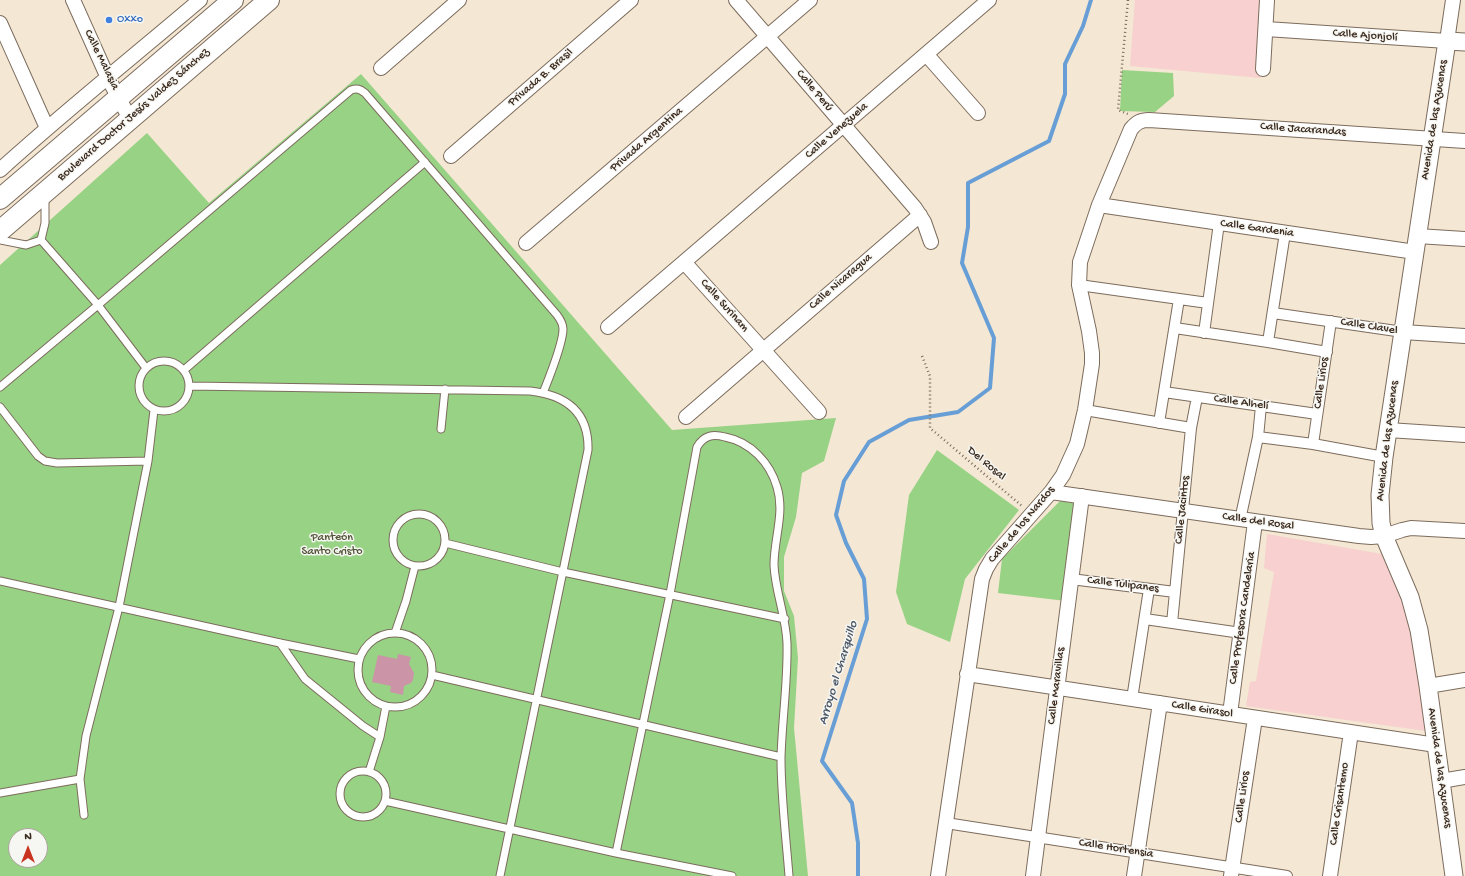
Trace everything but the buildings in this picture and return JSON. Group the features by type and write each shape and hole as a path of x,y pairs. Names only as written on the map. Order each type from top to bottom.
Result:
{"main road":[{"name":"Boulevard Doctor Jesús Valdez Sánchez","path":"0,199 233,0"},
{"name":"Boulevard Doctor Jesús Valdez Sánchez","path":"0,231 269,0"}],"street":[{"name":"Calle Malasia","path":"73,0 108,78 130,119"},
{"path":"0,170 47,128 200,0"},
{"path":"381,68 459,0"},
{"name":"Privada B. Brasil","path":"451,156 631,0"},
{"name":"Calle Perú","path":"736,0 920,215 931,242"},
{"name":"Privada Argentina","path":"526,243 810,0"},
{"name":"Calle Venezuela","path":"608,327 989,0"},
{"path":"1263,69 1267,0"},
{"name":"Avenida de las Azucenas","path":"1453,0 1384,457 1380,510 1384,536 1403,577 1422,644 1454,876"},
{"path":"0,23 47,128"},
{"name":"Calle Ajonjolí","path":"1266,29 1465,42"},
{"path":"926,54 978,114"},
{"path":"1099,205 1131,129 1136,123 1142,120"},
{"name":"Calle Jacarandas","path":"1142,120 1465,141"},
{"name":"Calle Gardenia","path":"1099,205 1285,233 1416,244 1465,239"},
{"name":"Calle de los Nardos","path":"938,876 967,674 981,585 986,569 992,559 1051,492 1063,475 1077,444 1085,410 1092,364 1091,343 1079,285 1080,262 1099,205"},
{"name":"Calle Nicaragua","path":"686,417 920,215"},
{"path":"1204,333 1219,223"},
{"path":"1268,342 1285,233"},
{"name":"Calle Surinam","path":"684,262 819,412"},
{"path":"1079,285 1208,303"},
{"path":"1159,423 1179,299"},
{"name":"Calle Clavel","path":"1273,313 1403,332 1465,336"},
{"name":"Calle Lirios","path":"1313,444 1331,321"},
{"path":"1174,328 1326,352"},
{"name":"Calle Alhelí","path":"1164,392 1317,414"},
{"name":"Calle Jacintos","path":"1172,623 1192,428 1197,397"},
{"path":"1240,520 1258,437 1262,406"},
{"path":"1085,410 1192,428"},
{"path":"1388,430 1465,435"},
{"path":"1258,437 1313,444 1384,457"},
{"name":"Calle del Rosal","path":"1051,492 1359,536 1384,536 1411,528 1465,531"},
{"name":"Calle Maravillas","path":"1033,876 1056,687 1082,496"},
{"name":"Calle Profesora Candelaria","path":"1230,714 1255,522"},
{"name":"Calle Tulipanes","path":"1071,579 1175,592"},
{"path":"1132,699 1149,588"},
{"path":"1144,619 1241,633"},
{"name":"Calle Girasol","path":"967,674 1436,745"},
{"path":"1428,686 1465,680"},
{"path":"1134,876 1160,703"},
{"name":"Calle Lirios","path":"1232,872 1255,718"},
{"name":"Calle Crisantemo","path":"1330,876 1351,732"},
{"path":"1441,781 1465,778"},
{"name":"Calle Hortensia","path":"946,823 1138,852 1232,872 1287,876"},
{"path":"1458,876 1465,875"}],"lane":[{"path":"0,386 98,305 351,90 355,89 365,93 562,322 562,336 552,370 543,393"},
{"path":"184,370 425,162"},
{"path":"41,240 45,223 45,192"},
{"path":"0,240 26,245 41,240"},
{"path":"41,240 98,305 146,368"},
{"path":"166,361 176,364 184,370 190,386 189,394 185,402 171,411 163,412 154,410 147,406 139,391 141,374 146,368 155,362 166,361"},
{"path":"190,386 445,389 543,393 567,403 576,410 584,424 588,439 588,450 500,876"},
{"path":"441,429 445,389"},
{"path":"0,407 38,456 45,461 57,463 148,461"},
{"path":"84,814 80,779 86,736 119,607 148,461 154,410"},
{"path":"616,853 670,594 697,447 700,441 706,436 716,435 744,444 756,452 766,464 777,487 780,501 780,514 775,542 774,566 785,619 787,644 781,757 789,876"},
{"path":"414,514 422,514 430,516 437,521 442,528 445,543 440,554 431,563 423,566 415,566 401,559 393,544 393,536 395,528 406,517 414,514"},
{"path":"445,543 563,572 785,619"},
{"path":"395,633 406,601 415,566"},
{"path":"0,581 359,659"},
{"path":"395,633 403,633 415,638 427,649 432,665 432,675 428,688 417,700 403,706 386,706 370,698 361,687 357,671 359,659 367,645 373,639 384,634 395,633"},
{"path":"280,643 305,679 363,726 380,737"},
{"path":"432,675 781,757"},
{"path":"369,772 380,737 386,706"},
{"path":"362,771 369,772 376,775 385,786 385,801 382,807 371,816 357,816 350,813 342,802 340,795 341,788 349,776 362,771"},
{"path":"0,793 80,779"},
{"path":"385,801 616,853 732,876"}],"path":[{"path":"1128,0 1118,110 1142,120"},
{"name":"Del Rosal","path":"922,356 930,376 930,428 1031,514"}],"shaded area":[{"path":"1135,0 1264,0 1260,78 1130,66"},
{"path":"1267,534 1382,554 1408,617 1426,731 1246,706 1250,682 1256,681 1274,572 1264,568"}],"green space":[{"path":"1122,70 1173,73 1174,96 1155,112 1120,111"},
{"name":"Panteón Santo Cristo","path":"361,74 672,430 836,418 824,461 802,473 796,517 784,557 784,591 794,616 798,658 794,728 808,876 0,876 0,265 147,133 209,203"},
{"path":"937,450 1019,510 965,579 950,642 907,624 896,592 909,495"},
{"path":"1060,501 1078,504 1066,601 998,593 1002,559"}],"waterway":[{"name":"Arroyo el Charquillo","path":"858,876 858,843 852,803 822,761 867,619 864,579 846,543 836,515 844,481 869,442 909,420 958,412 990,388 994,338 962,263 968,227 968,183 1049,141 1065,94 1065,64 1083,26 1091,0"}],"place":[{"name":"Oxxo","path":"109,20"}]}
